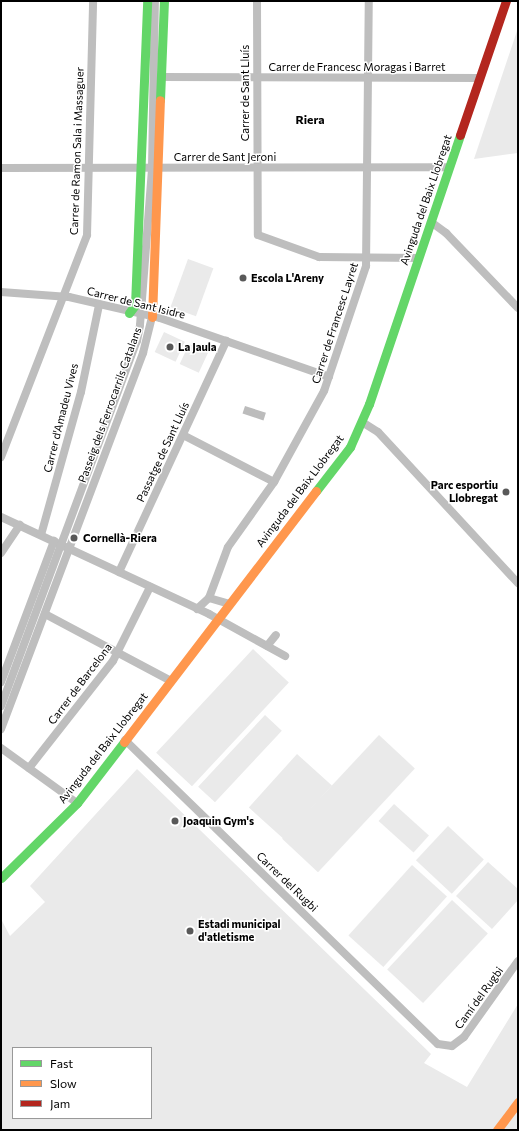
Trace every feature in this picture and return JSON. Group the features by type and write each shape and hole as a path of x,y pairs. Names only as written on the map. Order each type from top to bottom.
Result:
{"main road":[{"name":"Passeig dels Ferrocarrils Catalans","path":"129,313 135,305 147,1"},
{"name":"Passeig dels Ferrocarrils Catalans","path":"152,317 155,168 164,1"},
{"name":"Avinguda del Baix Llobregat","path":"1,878 77,803 350,447 362,422 506,1"},
{"path":"497,1130 518,1102"}],"street":[{"name":"Carrer de Ramon Sala i Massaguer","path":"1,457 87,235 93,1"},
{"name":"Passeig dels Ferrocarrils Catalans","path":"1,706 137,341 142,316 155,168 155,1"},
{"name":"Carrer de Sant Lluís","path":"257,1 256,168 258,236 319,257 419,258"},
{"name":"Carrer de Francesc Layret","path":"197,609 209,598 228,547 274,482 329,377 367,258 369,1"},
{"name":"Carrer de Francesc Moragas i Barret","path":"161,77 480,78"},
{"name":"Carrer de Sant Jeroni","path":"1,168 449,168"},
{"path":"431,222 449,236 518,308"},
{"name":"Carrer de Sant Isidre","path":"1,292 63,297 142,316 152,317 329,377"},
{"name":"Carrer d'Amadeu Vives","path":"41,535 81,392 99,305"},
{"name":"Passeig dels Ferrocarrils Catalans","path":"1,682 144,354 152,317"},
{"name":"Passatge de Sant Lluís","path":"120,572 226,341"},
{"path":"362,422 378,432 518,583"},
{"path":"182,435 274,482"},
{"path":"1,516 197,609 285,656"},
{"path":"1,553 20,525"},
{"name":"Passeig dels Ferrocarrils Catalans","path":"1,729 45,614 62,545"},
{"name":"Carrer de Barcelona","path":"29,768 118,653 150,586"},
{"path":"209,598 230,604"},
{"path":"45,614 170,681"},
{"path":"267,646 276,635"},
{"name":"Carrer del Rugbi","path":"125,740 433,1040"},
{"path":"1,748 77,803"},
{"name":"Camí del Rugbi","path":"433,1040 446,1046 458,1043 518,961"}],"shaded area":[{"path":"518,28 518,153 474,159"},
{"path":"188,259 213,268 196,316 171,307"},
{"name":"La Jaula","path":"164,332 185,342 176,362 155,352"},
{"path":"189,344 208,353 199,373 180,364"},
{"path":"245,406 266,413 263,420 243,414"},
{"path":"253,649 289,682 192,786 156,753"},
{"path":"265,715 282,731 215,802 198,787"},
{"path":"379,735 415,768 318,872 282,839"},
{"path":"297,754 332,785 284,839 249,808"},
{"path":"137,769 431,1054 424,1063 467,1087 518,1004 518,1130 1,1130 1,919 10,936 45,902 30,886"},
{"path":"394,804 429,835 414,853 379,821"},
{"path":"448,826 484,859 452,894 416,860"},
{"path":"488,862 518,889 518,900 492,929 456,896"},
{"path":"412,865 447,896 383,967 348,936"},
{"path":"452,900 488,933 423,1003 387,969"}],"traffic: fast":[{"path":"129,313 135,305 147,1"},
{"path":"160,100 164,1"},
{"path":"316,491 350,447 369,404 460,135"},
{"path":"1,878 77,803 124,742"}],"traffic: slow":[{"path":"152,317 160,100"},
{"path":"124,742 316,491"},
{"path":"497,1130 518,1102"}],"traffic: jam":[{"path":"460,135 506,1"}],"place":[{"name":"Escola L'Areny","path":"243,278"},
{"name":"La Jaula","path":"170,347"},
{"name":"Parc esportiu Llobregat","path":"506,492"},
{"name":"Cornellà-Riera","path":"74,538"},
{"name":"Joaquin Gym's","path":"175,821"},
{"name":"Estadi municipal d'atletisme","path":"190,931"}],"district":[{"name":"Riera","path":"310,120"}]}
